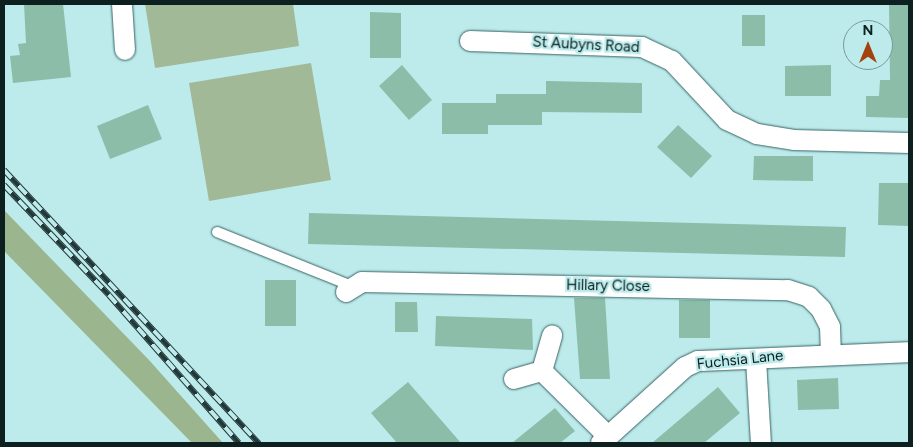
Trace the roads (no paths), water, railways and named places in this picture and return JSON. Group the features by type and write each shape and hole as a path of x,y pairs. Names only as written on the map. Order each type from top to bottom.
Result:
{"street":[{"path":"122,4 125,50"},
{"name":"St Aubyns Road","path":"470,41 642,47 689,75 727,120 757,134 794,140 909,143"},
{"name":"Hillary Close","path":"349,289 362,282 788,290 809,297 821,309 830,327 831,352"},
{"path":"542,372 552,335"},
{"name":"Fuchsia Lane","path":"604,440 685,367 706,360 756,360 831,352 909,352"},
{"path":"756,360 761,443"},
{"path":"514,379 542,372"},
{"path":"542,372 604,440"}],"lane":[{"path":"217,232 349,289"}],"railway":[{"path":"4,170 259,443"},
{"path":"4,185 109,295 239,443"}]}
